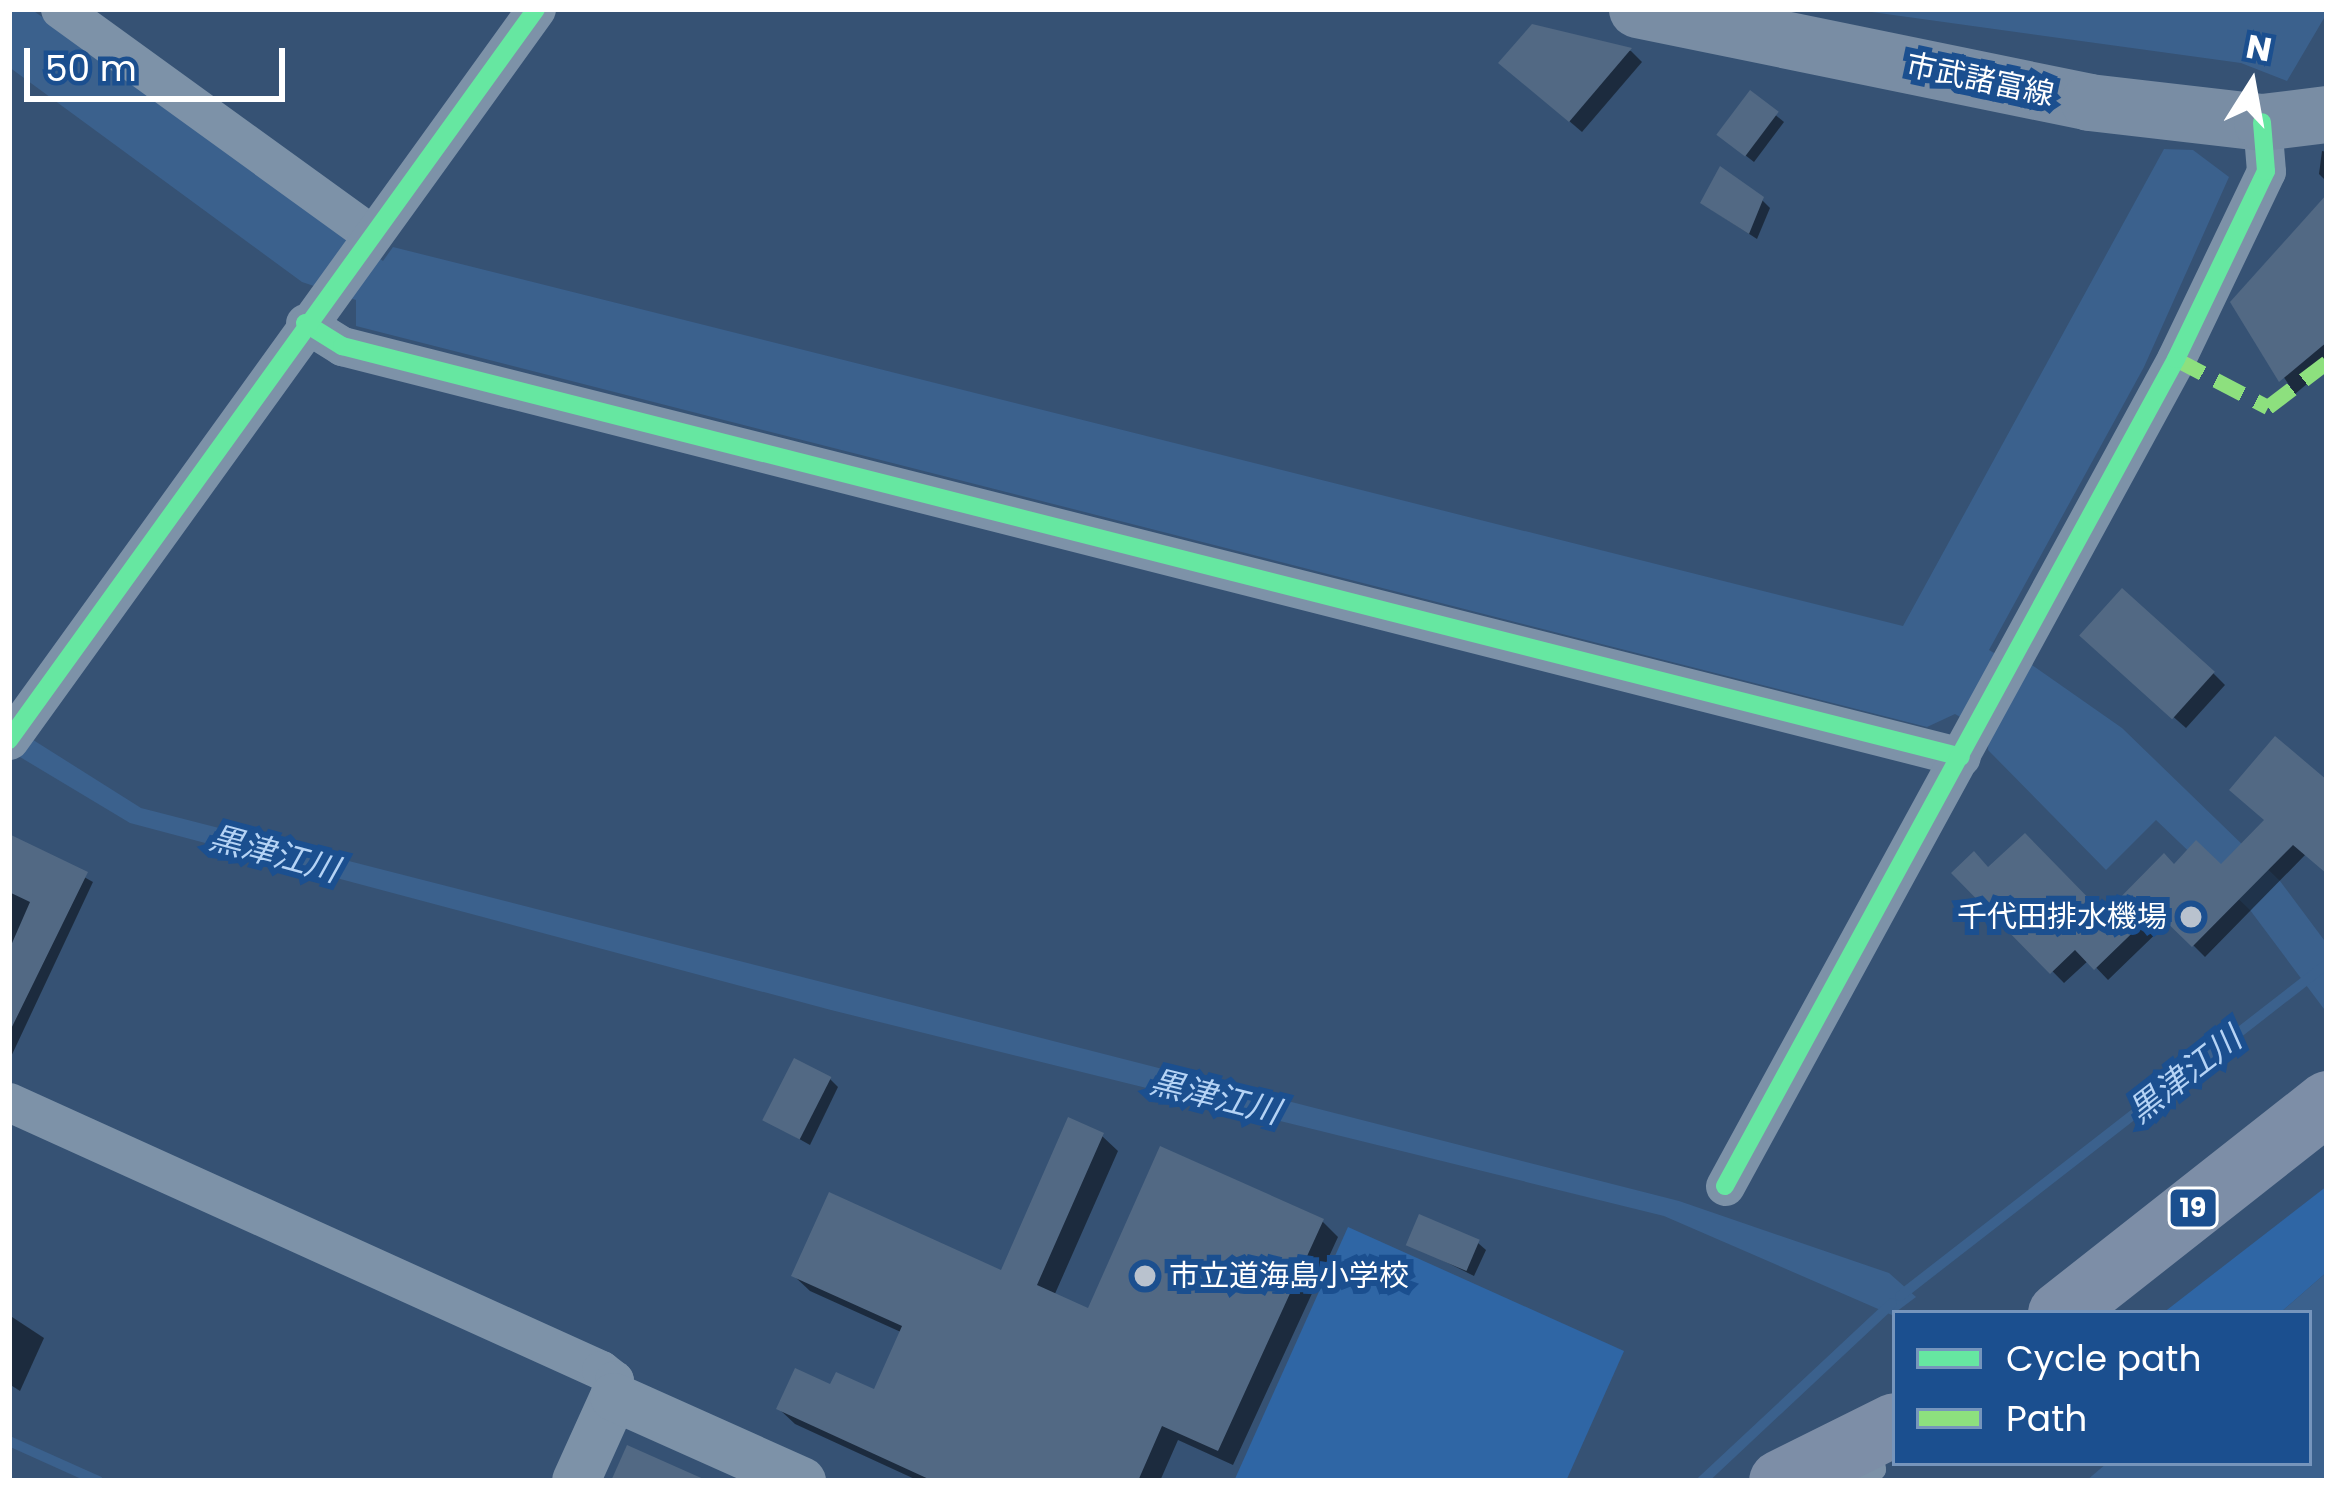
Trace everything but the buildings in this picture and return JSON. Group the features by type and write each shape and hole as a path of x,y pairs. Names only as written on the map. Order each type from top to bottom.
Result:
{"main road":[{"name":"市武諸富線","path":"1637,9 2089,102 2262,122 2327,114"},
{"name":"19","path":"2063,1310 2327,1102"},
{"path":"1780,1481 1876,1448"}],"street":[{"path":"60,9 370,234"},
{"path":"9,740 536,9"},
{"path":"1725,1186 2176,358 2266,171 2262,122"},
{"path":"314,312 342,346 1968,745"},
{"path":"9,1102 601,1370 614,1380 614,1397 576,1481"},
{"path":"614,1397 802,1481"}],"shaded area":[{"path":"2327,1186 2327,1272 2283,1310 2167,1310"},
{"path":"1348,1227 1624,1351 1566,1481 1234,1481"}],"water":[{"path":"9,9 31,9 383,261 393,247 1903,626 2164,149 2193,150 2229,177 2144,367 1989,650 2023,670 2032,665 2122,728 2280,881 2327,944 2327,1013 2250,910 2156,820 2106,870 1988,750 1989,733 1955,714 1927,727 356,326 356,300 302,282 9,67"},
{"path":"1850,9 2327,9 2327,13 2287,81 2241,63"},
{"path":"11,726 141,808 1679,1201 1889,1273 1916,1297 1892,1310 1892,1315 1664,1216 831,1010 130,823 10,751"},
{"path":"2327,1272 2327,1481 2086,1481 2104,1466 2312,1466 2312,1310 2283,1310"}],"waterway":[{"name":"黒津江川","path":"1900,1296 2327,964"},
{"path":"1702,1481 1892,1303"},
{"path":"9,1441 98,1481"}],"marked path":[{"path":"2176,359 2268,407 2327,362"}],"cycle path":[{"path":"9,740 536,9"},
{"path":"1725,1186 2176,359 2266,171 2262,122"},
{"path":"305,323 342,346 1961,757"}],"place":[{"name":"千代田排水機場","path":"2191,917"},
{"name":"市立道海島小学校","path":"1145,1276"}]}
